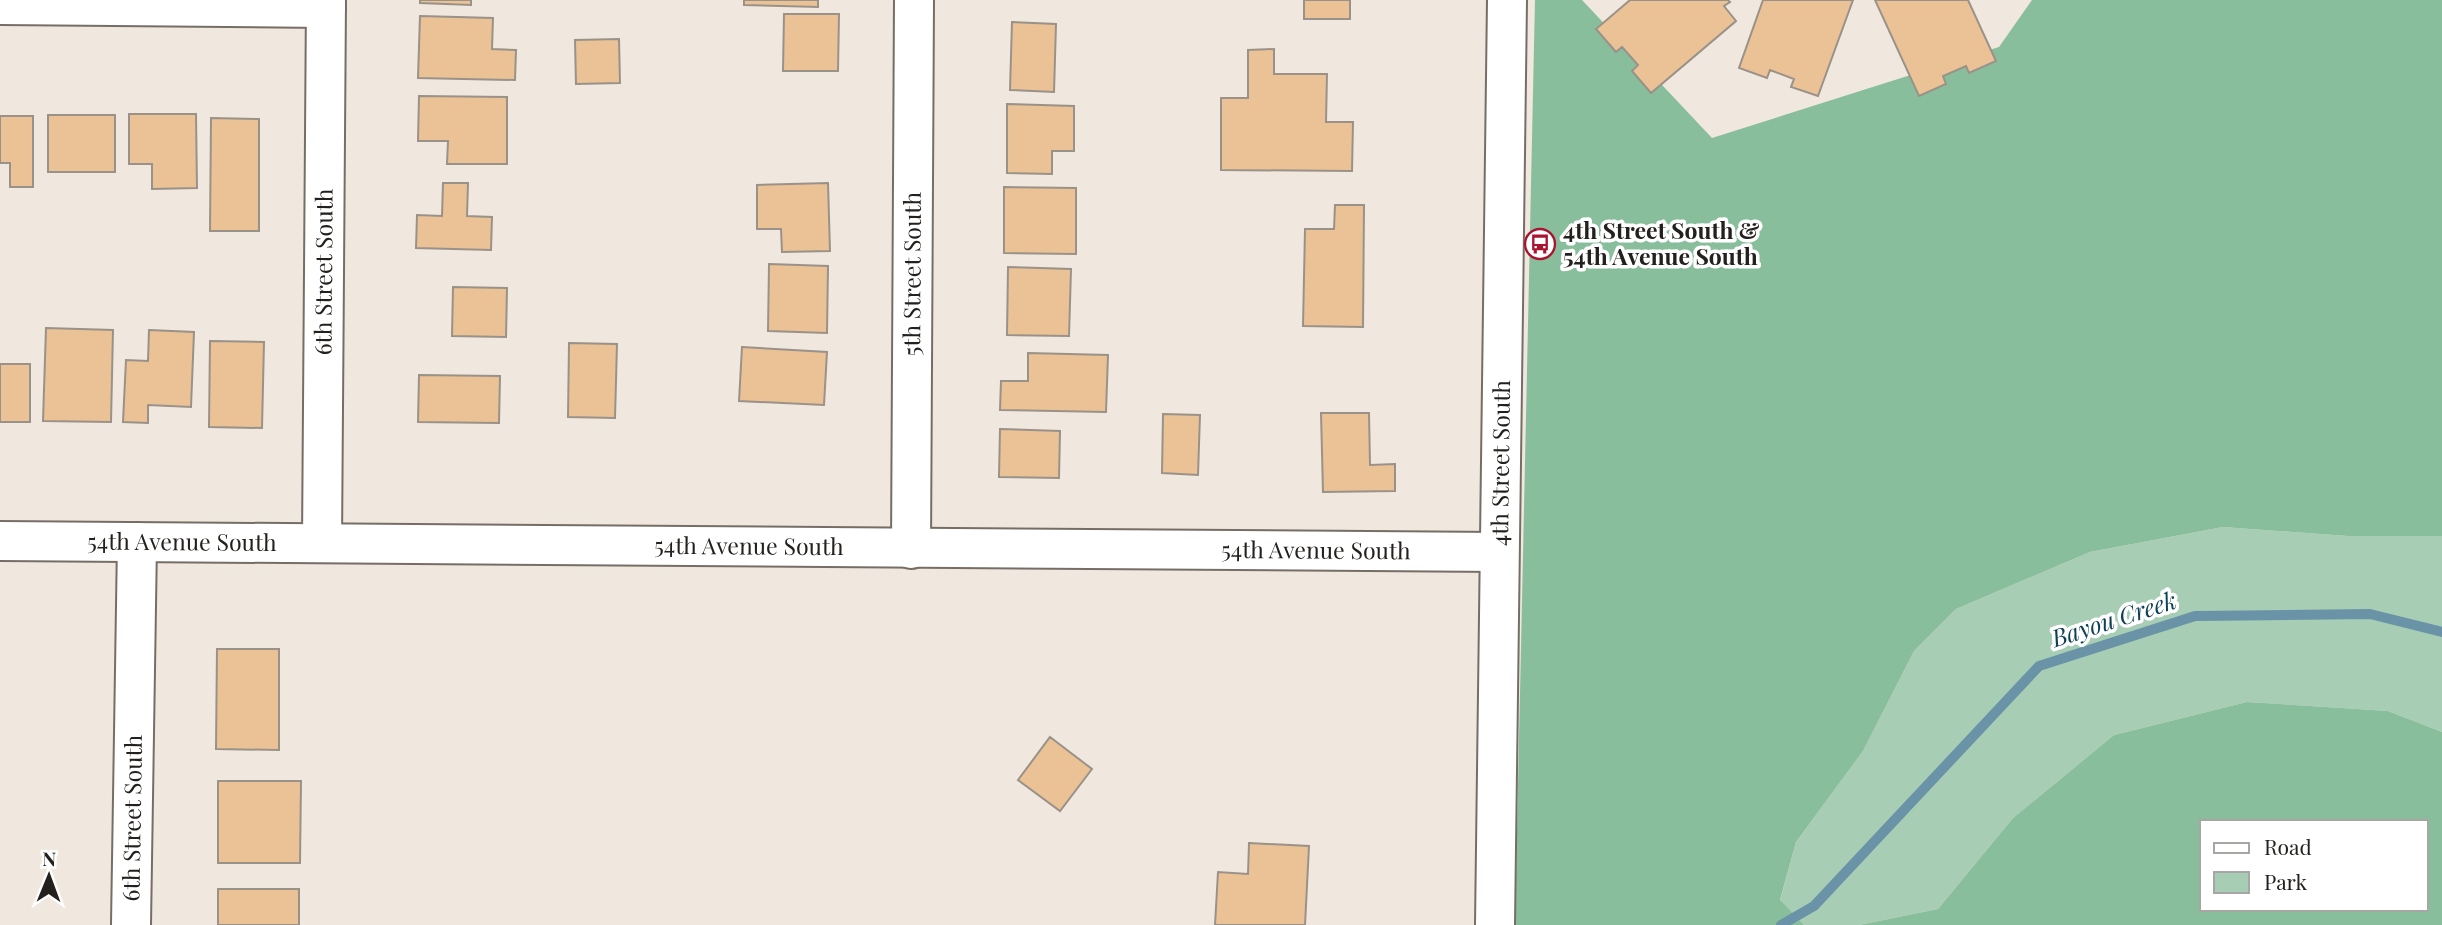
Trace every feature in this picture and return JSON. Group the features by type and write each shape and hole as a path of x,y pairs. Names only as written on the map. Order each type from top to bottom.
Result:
{"street":[{"name":"5th Street South","path":"911,549 914,0"},
{"name":"4th Street South","path":"1495,925 1507,0"},
{"path":"0,5 326,4"},
{"name":"6th Street South","path":"322,543 326,4"},
{"name":"54th Avenue South","path":"0,541 1499,552"},
{"name":"6th Street South","path":"131,925 137,542"}],"green space":[{"path":"1535,0 1582,0 1712,138 1999,47 2032,0 2442,0 2442,536 2348,536 2223,527 2090,552 1956,609 1914,651 1863,751 1796,842 1780,900 1804,925 1515,925"},
{"path":"2223,527 2348,536 2442,536 2442,732 2388,711 2247,702 2114,735 2013,818 1938,909 1859,925 1804,925 1780,901 1796,842 1863,751 1914,651 1956,609 2090,552"},
{"path":"2247,702 2388,711 2442,732 2442,925 1859,925 1938,909 2013,818 2114,735"}],"building":[{"path":"420,0 471,0 471,5 420,3"},
{"path":"744,0 818,0 818,7 744,5"},
{"path":"1304,0 1350,0 1350,19 1304,19"},
{"path":"1630,0 1728,0 1730,2 1724,6 1736,21 1651,93 1632,71 1638,65 1622,47 1616,52 1596,29"},
{"path":"1763,0 1853,0 1818,96 1791,87 1794,79 1770,70 1767,78 1739,68"},
{"path":"1875,0 1968,0 1996,61 1969,73 1966,66 1943,76 1946,84 1919,96"},
{"path":"784,14 839,14 838,71 783,71"},
{"path":"420,16 493,18 492,49 516,50 515,80 418,78"},
{"path":"1012,22 1056,24 1054,92 1010,90"},
{"path":"619,39 620,83 576,84 575,40"},
{"path":"1274,49 1274,74 1327,74 1326,122 1353,122 1352,171 1221,170 1221,98 1248,98 1248,50"},
{"path":"419,96 507,97 507,164 447,164 448,141 418,141"},
{"path":"1007,104 1074,106 1074,151 1052,151 1052,174 1007,173"},
{"path":"129,114 196,114 197,188 152,189 152,164 129,164"},
{"path":"48,115 115,115 115,172 48,172"},
{"path":"0,116 33,116 33,187 10,187 10,163 0,163"},
{"path":"211,118 259,119 259,231 210,231"},
{"path":"443,183 468,183 467,216 492,217 491,250 416,248 417,215 442,216"},
{"path":"828,183 830,251 782,252 781,229 757,229 757,185"},
{"path":"1004,187 1076,188 1076,254 1004,253"},
{"path":"1335,205 1364,205 1363,327 1303,326 1305,229 1334,229"},
{"path":"769,264 828,266 827,333 768,331"},
{"path":"1008,267 1071,269 1069,336 1007,335"},
{"path":"453,287 507,288 506,337 452,336"},
{"path":"46,328 113,330 111,422 43,421"},
{"path":"149,330 194,332 191,407 148,405 148,423 123,422 126,360 148,361"},
{"path":"210,341 264,342 262,428 209,427"},
{"path":"569,343 617,344 615,418 568,417"},
{"path":"742,347 827,352 824,405 739,401"},
{"path":"1028,353 1108,355 1106,412 1000,410 1001,381 1028,381"},
{"path":"0,364 30,364 30,422 0,422"},
{"path":"419,375 500,376 499,423 418,422"},
{"path":"1321,413 1369,413 1370,465 1395,464 1395,491 1323,492"},
{"path":"1163,414 1200,415 1198,475 1162,473"},
{"path":"1000,429 1060,431 1059,478 999,477"},
{"path":"217,649 279,649 279,750 216,749"},
{"path":"1050,737 1092,769 1060,811 1018,780"},
{"path":"218,781 301,781 300,863 218,863"},
{"path":"1249,843 1309,846 1305,925 1215,925 1218,872 1248,874"},
{"path":"218,889 299,889 299,925 218,925"}],"waterway":[{"name":"Bayou Creek","path":"1781,925 1814,906 2039,666 2195,616 2370,614 2442,632"}],"place":[{"name":"4th Street South & 54th Avenue South","path":"1540,244"}]}
